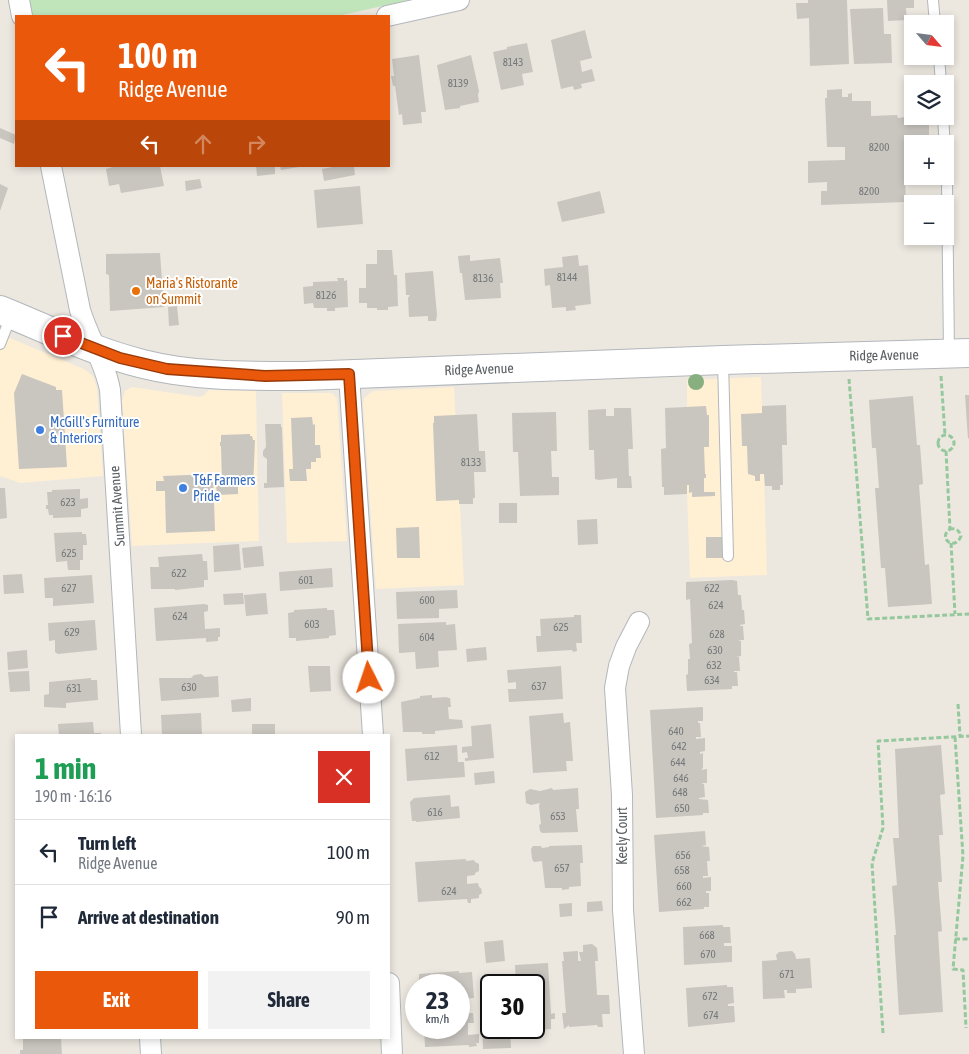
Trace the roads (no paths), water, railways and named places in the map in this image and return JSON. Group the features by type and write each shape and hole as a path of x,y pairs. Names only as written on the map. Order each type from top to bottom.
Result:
{"main road":[{"name":"Ridge Avenue","path":"6,313 95,349 143,364 192,372 265,376 723,360 953,361"}],"street":[{"path":"19,0 22,15"},
{"path":"390,15 459,0"},
{"name":"Summit Avenue","path":"51,167 80,310 108,376 110,390 131,734"},
{"path":"349,374 373,734"},
{"name":"Keely Court","path":"634,1054 623,910 622,795 615,688 619,666 639,622"},
{"path":"390,1007 392,1054"},
{"path":"150,1039 151,1054"}],"lane":[{"path":"933,0 934,15"},
{"path":"944,125 953,361"},
{"path":"0,344 6,313"},
{"path":"723,360 728,556"}],"place":[{"name":"Maria's Ristorante on Summit","path":"136,291"},
{"name":"McGill's Furniture & Interiors","path":"40,430"},
{"name":"T&F Farmers Pride","path":"183,488"}]}
